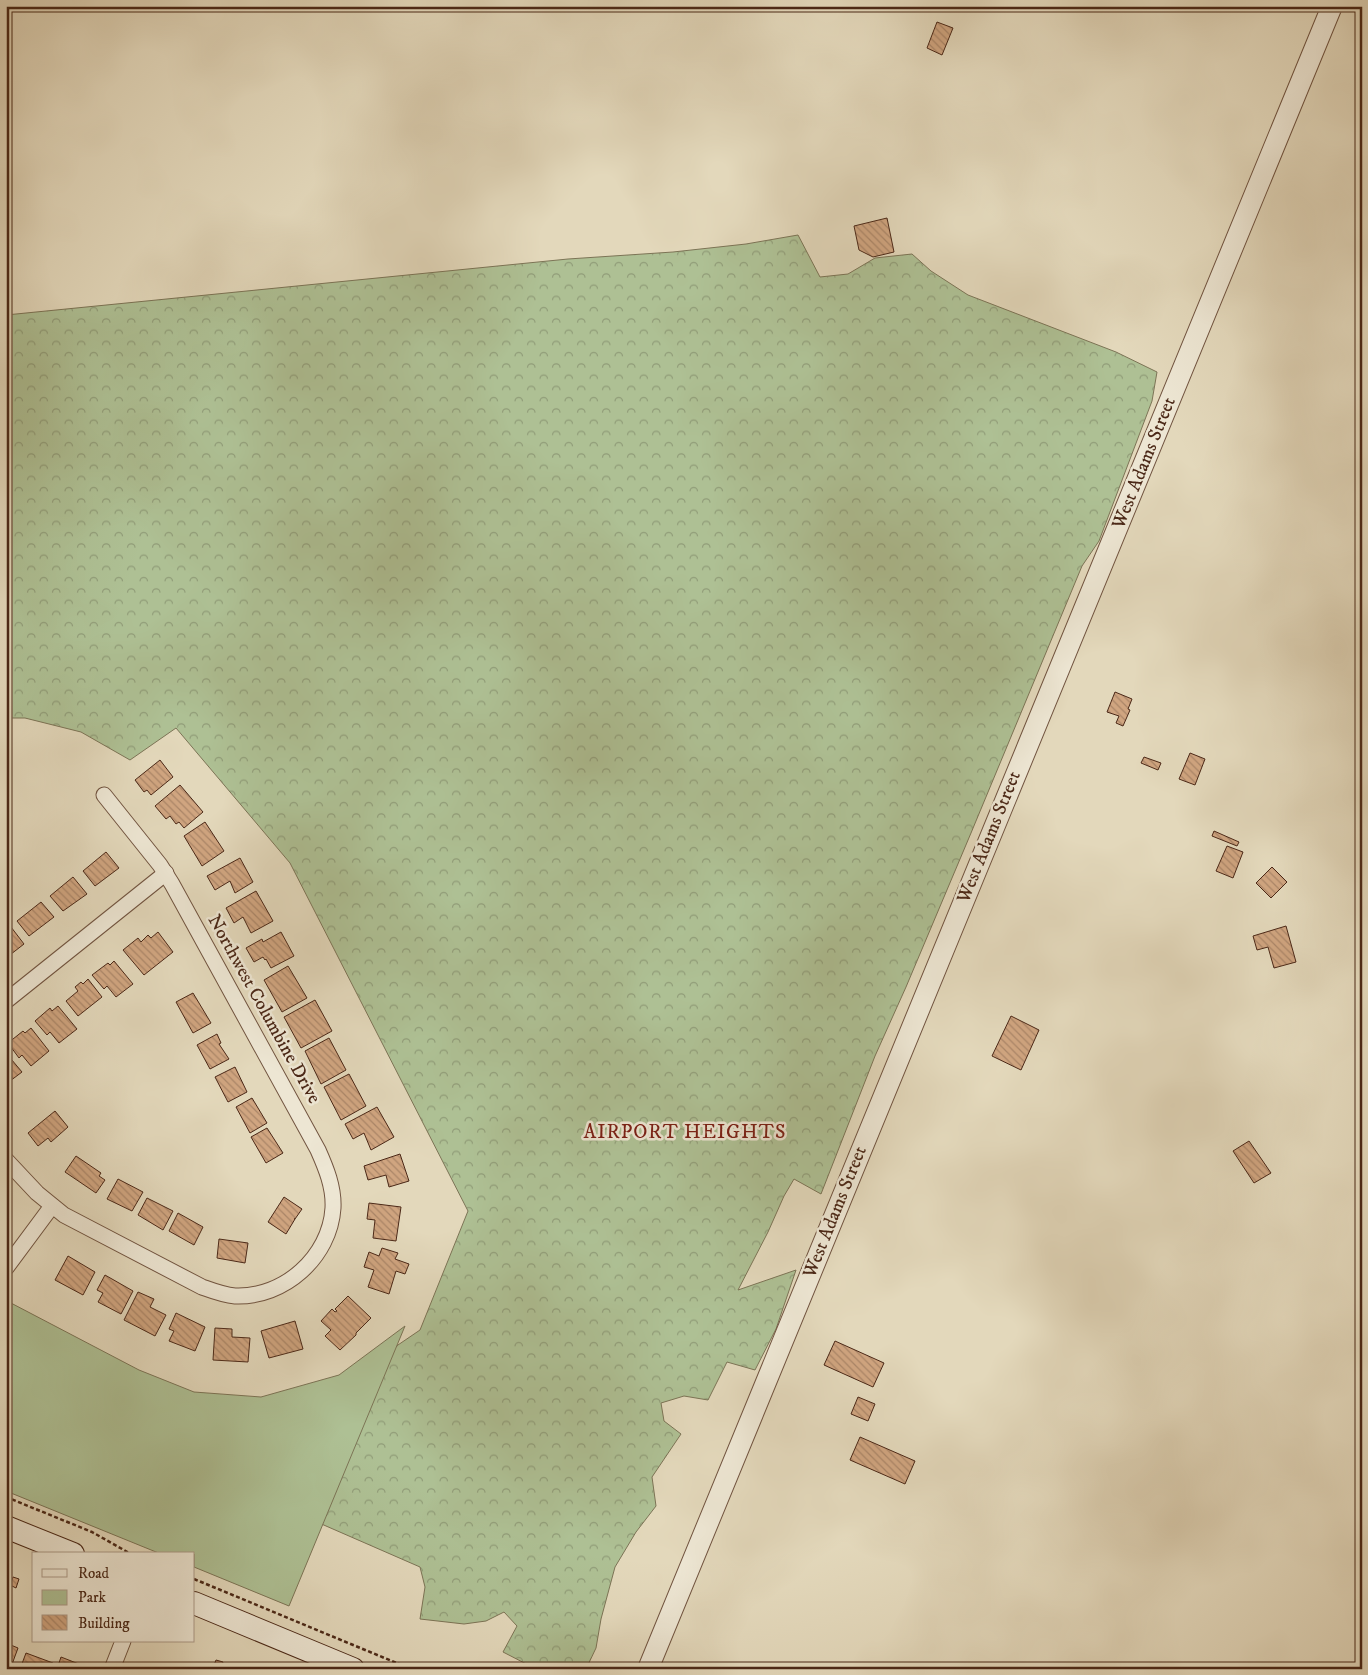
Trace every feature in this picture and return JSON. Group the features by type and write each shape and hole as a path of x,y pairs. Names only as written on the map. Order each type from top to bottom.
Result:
{"main road":[{"path":"6,1526 68,1552"},
{"path":"195,1603 353,1669"}],"street":[{"name":"West Adams Street","path":"648,1669 1332,6"},
{"name":"Northwest Columbine Drive","path":"6,1160 26,1183 52,1206 80,1224 202,1287 235,1296 263,1292 299,1274 313,1259 325,1239 331,1218 332,1196 329,1174 318,1150 166,874 104,795"},
{"path":"6,1001 166,874"},
{"path":"6,1268 52,1206"},
{"path":"112,1669 123,1642"}],"path":[{"path":"6,1497 92,1532 127,1552"},
{"path":"195,1580 411,1669"}],"green space":[{"path":"798,235 820,277 848,274 875,258 912,254 931,271 968,295 1116,352 1157,372 1152,401 1099,541 1082,566 906,987 875,1056 821,1194 794,1179 738,1290 796,1270 776,1329 755,1370 727,1362 708,1400 684,1396 661,1403 664,1421 681,1434 652,1477 656,1506 636,1532 615,1567 601,1619 596,1648 586,1669 536,1669 503,1652 517,1626 504,1612 486,1621 464,1624 420,1619 425,1587 420,1567 310,1519 188,1396 264,1405 370,1364 420,1330 468,1211 290,863 176,728 130,760 81,732 25,718 6,718 6,315 568,259 673,252 746,244"},
{"path":"9,1302 139,1370 194,1392 261,1397 339,1375 405,1326 289,1606 195,1567 195,1552 156,1552 6,1491 6,1308"}],"building":[{"path":"937,22 953,28 942,55 927,48"},
{"path":"887,218 894,252 873,257 859,250 854,226"},
{"path":"1115,692 1132,699 1128,709 1130,710 1123,726 1116,723 1119,716 1107,712"},
{"path":"1190,753 1205,759 1195,785 1179,779"},
{"path":"1144,757 1161,763 1158,770 1141,763"},
{"path":"160,760 173,777 151,795 147,790 144,792 135,780"},
{"path":"180,785 203,812 184,828 179,822 176,824 170,816 166,819 155,806"},
{"path":"205,822 224,851 202,866 184,836"},
{"path":"1214,831 1239,842 1237,846 1212,836"},
{"path":"1227,846 1243,852 1233,878 1216,871"},
{"path":"106,852 119,868 95,886 83,871"},
{"path":"240,858 253,882 235,893 230,881 215,890 207,876"},
{"path":"1272,867 1287,882 1271,898 1256,883"},
{"path":"73,877 87,894 63,911 50,896"},
{"path":"256,891 273,921 251,933 243,917 234,923 226,908"},
{"path":"41,902 54,917 29,936 17,921"},
{"path":"1286,926 1296,962 1274,968 1268,947 1257,950 1253,936"},
{"path":"11,927 24,944 6,958 6,931"},
{"path":"158,932 173,952 144,975 123,950 138,938 141,942 148,935 151,938"},
{"path":"281,932 294,956 271,968 263,957 254,962 246,948 262,939 263,942"},
{"path":"114,961 133,984 116,997 107,986 104,989 92,975 108,963 110,965"},
{"path":"288,966 307,998 282,1012 264,980"},
{"path":"88,979 102,997 78,1016 66,1001 78,991 75,987 81,982 83,984"},
{"path":"193,993 211,1023 193,1033 176,1002"},
{"path":"315,1000 332,1031 301,1048 284,1017"},
{"path":"58,1006 77,1029 59,1043 50,1032 47,1035 35,1021 50,1008 52,1011"},
{"path":"1011,1016 1039,1030 1021,1070 992,1056"},
{"path":"31,1028 49,1051 31,1066 22,1055 19,1058 8,1043 23,1031 25,1033"},
{"path":"217,1034 221,1043 219,1044 229,1059 210,1069 197,1045"},
{"path":"329,1038 346,1070 321,1084 305,1051"},
{"path":"6,1053 22,1072 6,1084"},
{"path":"235,1067 247,1092 228,1102 215,1077"},
{"path":"349,1074 366,1106 341,1120 324,1087"},
{"path":"252,1098 267,1123 250,1133 236,1107"},
{"path":"377,1107 394,1137 371,1150 364,1133 353,1139 345,1124"},
{"path":"55,1111 68,1127 51,1142 48,1138 38,1146 28,1133"},
{"path":"267,1128 283,1153 266,1163 251,1137"},
{"path":"1249,1141 1271,1173 1254,1183 1233,1151"},
{"path":"400,1154 409,1181 389,1187 386,1175 368,1180 364,1166"},
{"path":"76,1156 101,1173 99,1176 105,1180 96,1193 65,1172"},
{"path":"118,1179 143,1192 132,1211 107,1199"},
{"path":"284,1197 302,1209 286,1234 268,1222"},
{"path":"147,1198 173,1211 163,1230 138,1215"},
{"path":"369,1203 401,1207 396,1241 373,1238 375,1220 367,1219"},
{"path":"178,1213 203,1227 194,1245 169,1231"},
{"path":"219,1239 248,1243 245,1263 217,1258"},
{"path":"382,1248 398,1253 395,1259 409,1264 405,1274 396,1271 389,1294 368,1287 374,1270 364,1267 369,1252 379,1256"},
{"path":"68,1256 95,1272 83,1295 55,1280"},
{"path":"105,1275 133,1291 121,1314 98,1302 103,1293 97,1290"},
{"path":"138,1292 154,1299 150,1307 166,1315 155,1336 124,1320"},
{"path":"348,1296 371,1318 340,1350 325,1336 331,1330 321,1321 332,1309 335,1312 337,1311 335,1309"},
{"path":"176,1313 205,1327 195,1351 169,1341 174,1331 169,1329"},
{"path":"295,1321 303,1349 269,1358 261,1331"},
{"path":"215,1328 232,1329 232,1337 250,1338 248,1362 213,1360"},
{"path":"835,1341 884,1363 873,1387 824,1365"},
{"path":"858,1397 875,1404 868,1421 851,1414"},
{"path":"860,1437 915,1461 905,1484 850,1460"},
{"path":"13,1577 19,1579 16,1588 10,1585"},
{"path":"6,1643 18,1648 11,1667 6,1665"},
{"path":"26,1653 53,1663 51,1669 20,1669"},
{"path":"61,1657 84,1666 82,1669 57,1669"},
{"path":"216,1660 223,1662 221,1668 214,1665"}],"district":[{"name":"AIRPORT HEIGHTS","path":"685,1132"}]}
